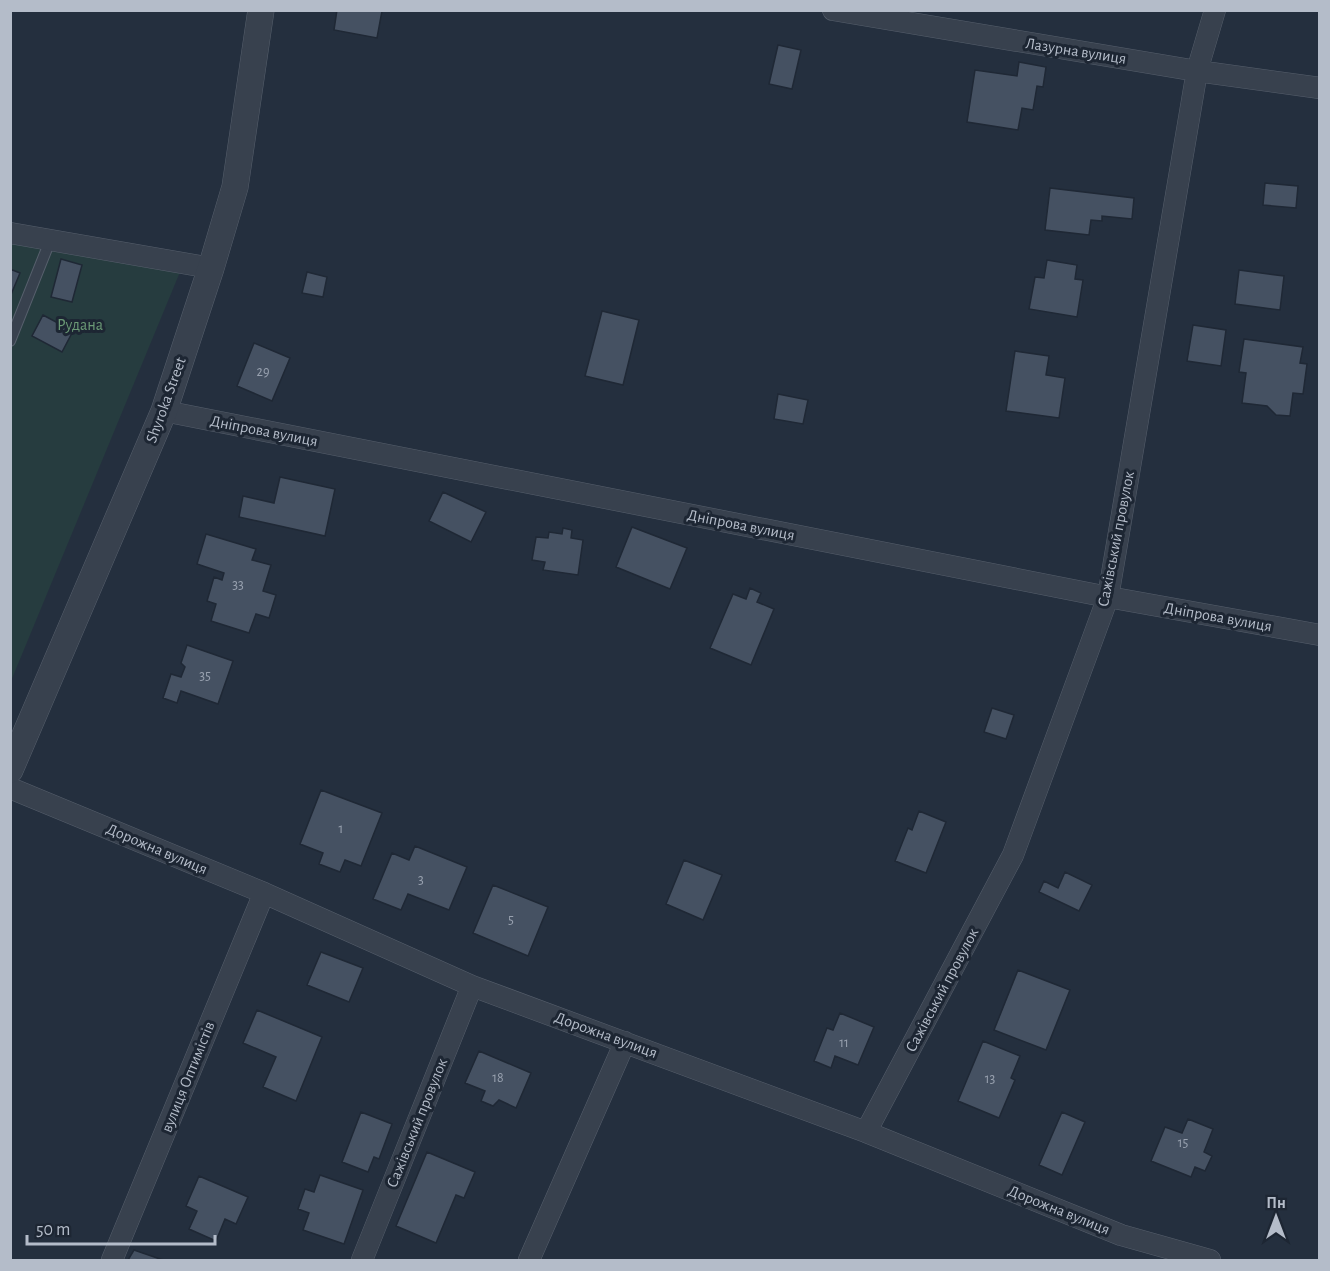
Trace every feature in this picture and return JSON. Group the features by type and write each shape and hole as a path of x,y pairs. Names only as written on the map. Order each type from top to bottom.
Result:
{"street":[{"name":"Shyroka Street","path":"10,770 164,411 235,187 261,10"},
{"name":"Лазурна вулиця","path":"833,10 1197,71 1320,88"},
{"name":"Сажівський провулок","path":"866,1132 1013,855 1108,597 1197,71 1215,10"},
{"path":"10,233 50,242 211,268"},
{"name":"Дніпрова вулиця","path":"164,411 1108,597 1320,635"},
{"name":"Дорожна вулиця","path":"10,788 264,893 472,986 866,1132 1121,1235 1210,1260"},
{"name":"вулиця Оптимістів","path":"112,1260 264,893"},
{"name":"Сажівський провулок","path":"362,1260 472,986"},
{"path":"529,1260 625,1042"}],"lane":[{"path":"10,341 50,242"}],"green space":[{"name":"Рудана","path":"11,237 180,272 11,681"}],"building":[{"path":"337,10 382,11 377,38 334,30"},
{"path":"778,45 801,50 792,89 769,84"},
{"path":"1019,62 1046,67 1043,87 1037,86 1033,110 1022,108 1018,130 967,122 975,70 1017,76"},
{"path":"1265,183 1298,186 1296,208 1263,205"},
{"path":"1050,188 1134,198 1132,219 1102,216 1102,221 1091,220 1089,235 1045,230"},
{"path":"61,259 82,265 72,302 51,297"},
{"path":"1047,260 1077,265 1075,279 1083,280 1077,317 1029,309 1035,277 1044,278"},
{"path":"10,269 20,273 10,297"},
{"path":"1239,270 1284,276 1280,310 1235,304"},
{"path":"307,272 327,277 323,297 302,293"},
{"path":"602,311 639,320 623,385 585,376"},
{"path":"43,315 73,331 62,352 32,336"},
{"path":"1193,325 1226,330 1221,366 1187,361"},
{"path":"1244,339 1303,347 1300,363 1307,364 1303,394 1293,393 1290,416 1276,415 1267,406 1242,403 1246,373 1239,372"},
{"path":"254,343 290,358 272,401 237,386"},
{"path":"1015,351 1049,356 1046,375 1065,378 1059,418 1006,411"},
{"path":"778,394 808,400 803,424 774,419"},
{"path":"280,477 335,489 325,536 239,517 243,496 274,503"},
{"path":"443,492 486,512 471,542 429,521"},
{"path":"632,527 687,548 670,589 616,567"},
{"path":"563,528 572,530 571,538 583,540 578,575 543,570 545,562 532,560 536,537 548,538 549,532 562,534"},
{"path":"206,534 256,549 252,560 271,565 263,591 276,595 269,618 256,614 249,633 211,621 216,604 207,601 214,577 222,580 224,573 197,564"},
{"path":"750,588 761,593 757,602 774,609 751,665 710,648 733,594 746,599"},
{"path":"187,645 233,661 218,704 181,691 177,703 163,698 171,674 181,677 185,667 181,663"},
{"path":"992,708 1014,715 1006,739 984,732"},
{"path":"321,790 382,813 361,866 345,860 340,872 319,864 323,853 300,844"},
{"path":"919,811 946,822 926,873 895,861 908,828 912,830"},
{"path":"415,846 467,867 449,910 408,894 401,910 373,899 392,853 409,860"},
{"path":"684,860 722,875 703,920 666,904"},
{"path":"1065,872 1092,885 1079,911 1039,892 1044,881 1058,888"},
{"path":"493,885 548,907 528,956 473,933"},
{"path":"321,952 363,968 349,1002 307,985"},
{"path":"1018,970 1070,990 1046,1050 994,1030"},
{"path":"257,1010 322,1037 296,1101 263,1087 276,1057 243,1043"},
{"path":"840,1013 874,1027 858,1065 835,1056 831,1068 814,1061 827,1028 833,1030"},
{"path":"983,1041 1020,1056 1011,1078 1015,1080 999,1118 958,1101"},
{"path":"479,1051 531,1073 516,1108 499,1100 493,1106 481,1101 485,1091 465,1083"},
{"path":"361,1112 392,1124 379,1159 374,1157 368,1172 342,1162"},
{"path":"1062,1112 1085,1122 1062,1175 1039,1165"},
{"path":"1188,1119 1213,1129 1204,1152 1212,1156 1205,1171 1195,1167 1191,1177 1151,1161 1165,1127 1182,1133"},
{"path":"427,1152 475,1172 464,1198 456,1195 436,1243 396,1226"},
{"path":"320,1175 363,1190 344,1244 303,1230 309,1213 298,1209 305,1189 314,1192"},
{"path":"199,1176 248,1197 236,1224 225,1219 216,1241 189,1229 197,1211 186,1206"},
{"path":"134,1250 163,1260 128,1260"}]}
